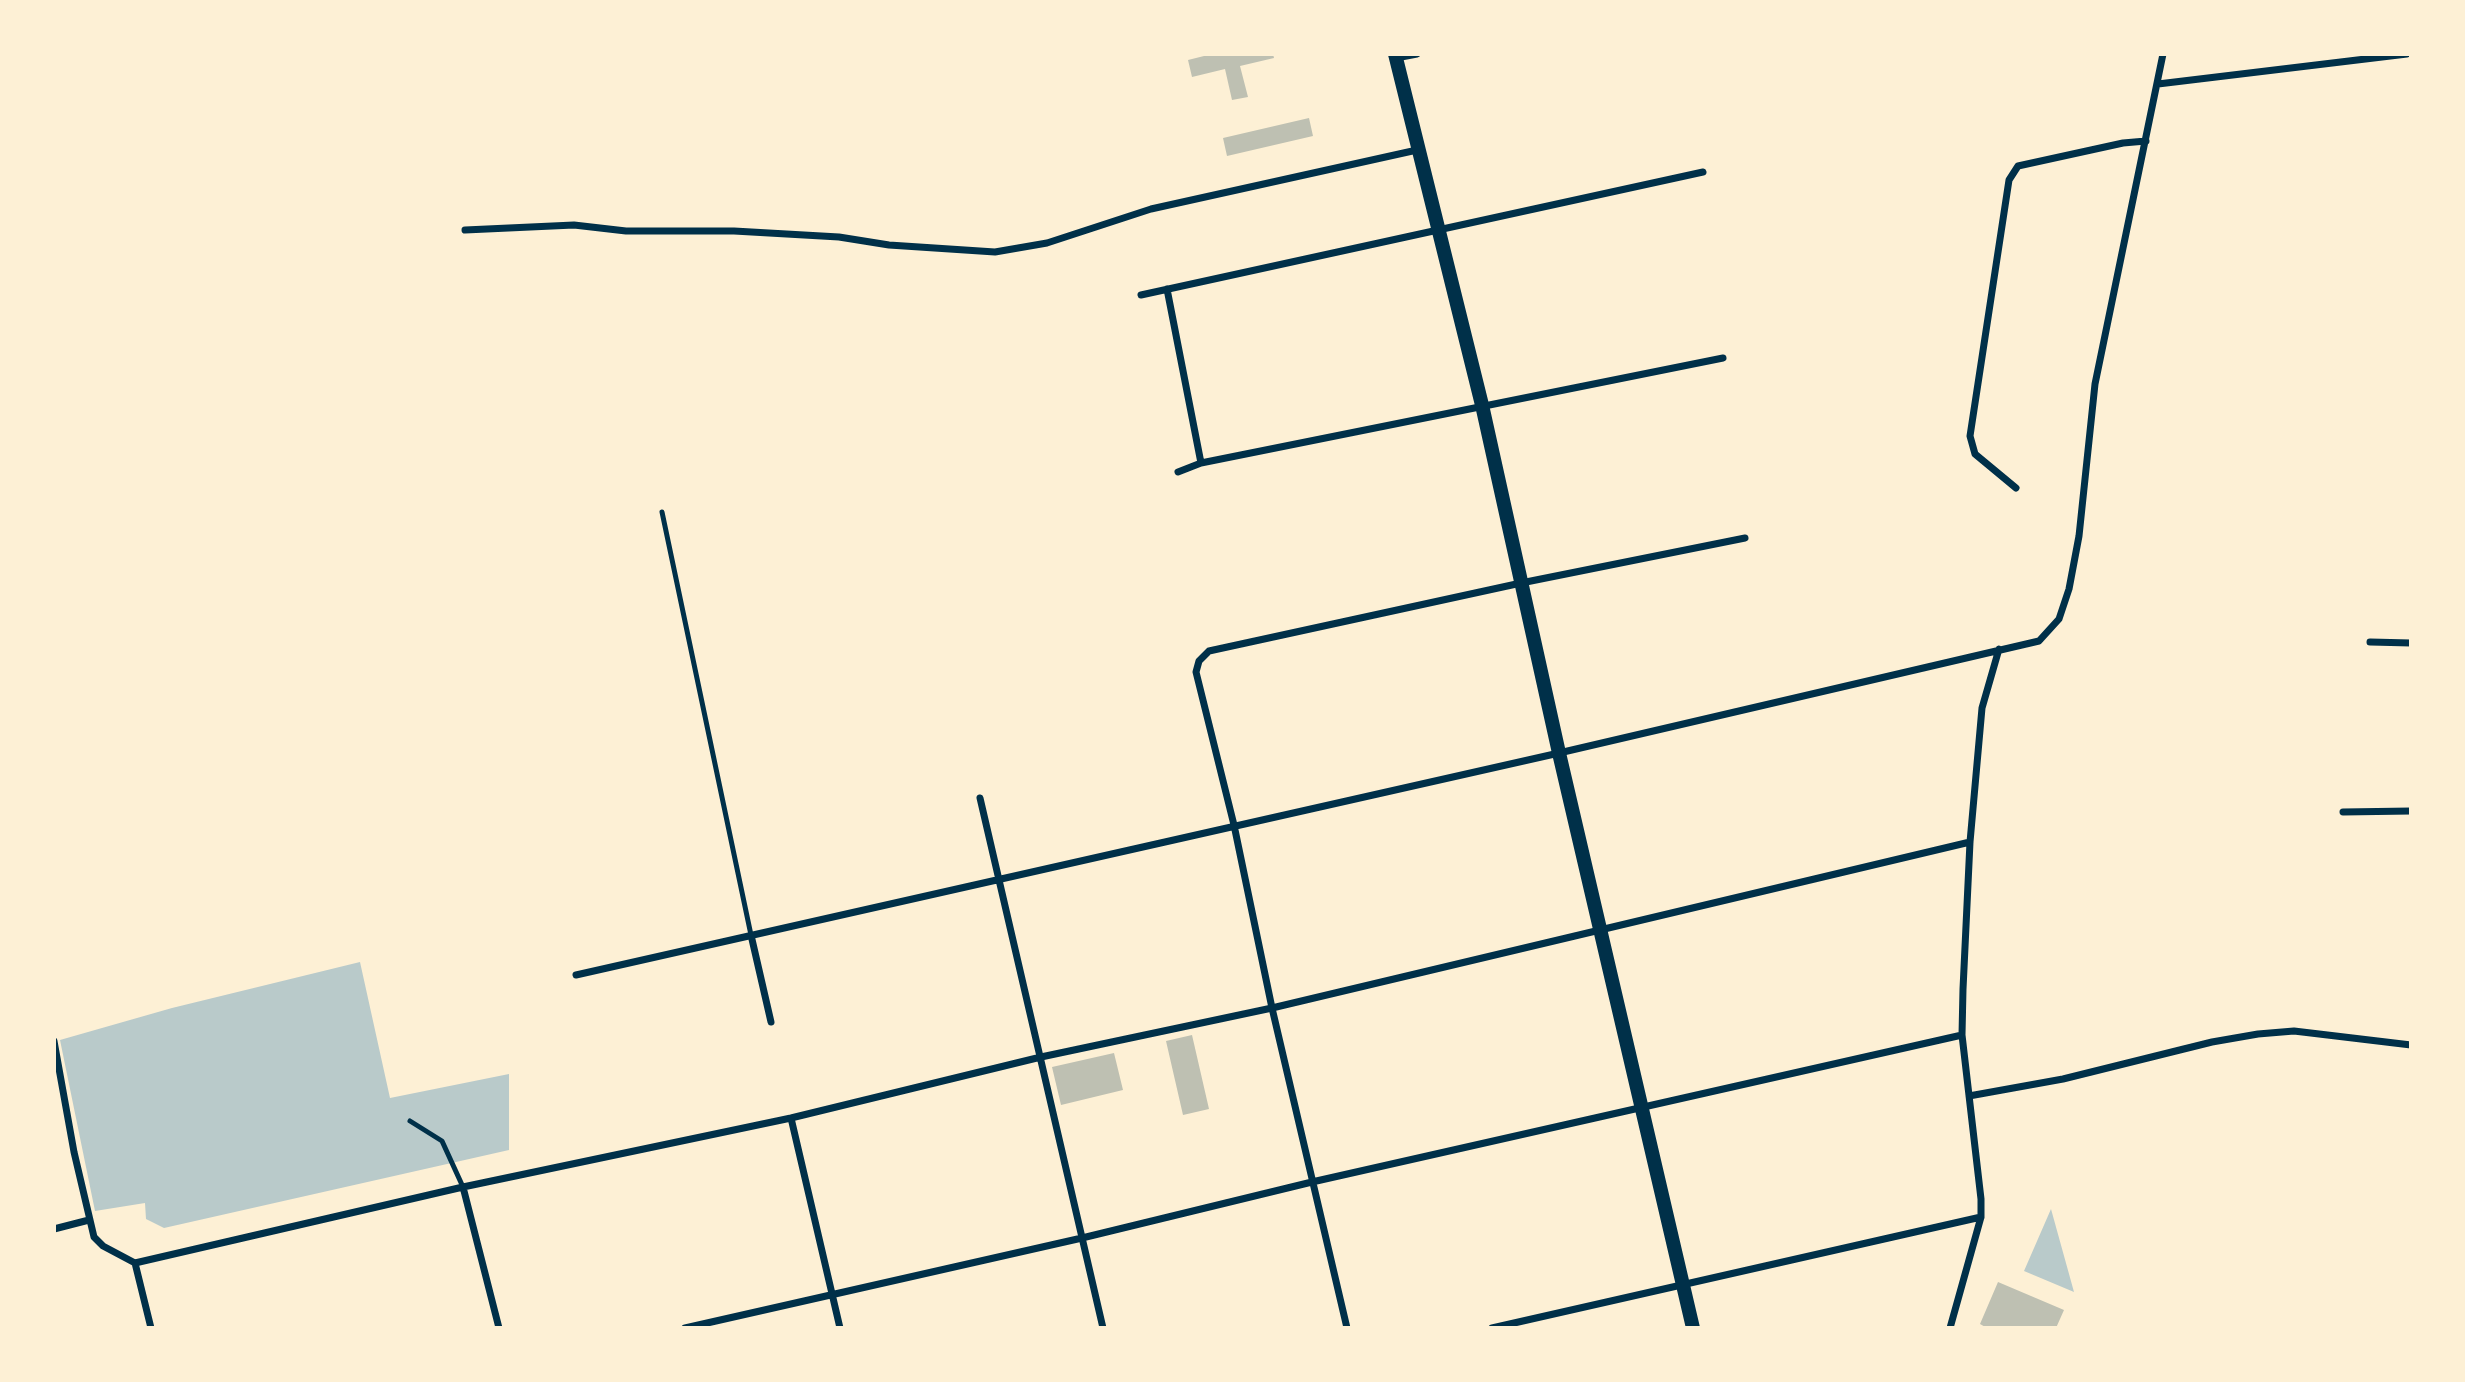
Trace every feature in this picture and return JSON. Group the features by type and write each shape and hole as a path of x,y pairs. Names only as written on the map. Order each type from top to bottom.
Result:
{"main road":[{"path":"1396,56 1417,150 1482,405 1559,754 1693,1328"}],"street":[{"path":"1396,56 1418,54"},
{"path":"576,975 1559,754 2039,641 2059,619 2069,589 2079,536 2095,384 2163,54"},
{"path":"2158,84 2407,54"},
{"path":"2016,488 1975,454 1970,436 2009,180 2018,166 2123,143 2146,141"},
{"path":"465,230 574,225 626,230 734,231 839,237 889,244 995,252 1047,243 1151,209 1417,150"},
{"path":"1141,295 1703,172"},
{"path":"1167,289 1201,463"},
{"path":"1178,472 1201,463 1723,358"},
{"path":"1347,1328 1272,1008 1234,825 1196,672 1199,661 1209,652 1521,583 1745,538"},
{"path":"2370,642 2411,643"},
{"path":"1950,1328 1981,1217 1962,1035 1970,842 1982,708 1999,649"},
{"path":"980,798 1103,1328"},
{"path":"2343,812 2411,811"},
{"path":"54,1041 74,1152 94,1237 103,1246 135,1263 463,1187 791,1118 1041,1057 1272,1008 1970,842"},
{"path":"751,935 771,1023"},
{"path":"1969,1096 2063,1079 2212,1042 2258,1034 2294,1031 2411,1045"},
{"path":"685,1328 1962,1035"},
{"path":"791,1118 840,1328"},
{"path":"463,1187 499,1328"},
{"path":"1492,1328 1981,1217"},
{"path":"54,1229 89,1220"},
{"path":"135,1263 150,1328"}],"lane":[{"path":"662,512 751,935"},
{"path":"410,1121 442,1141 463,1187"}],"shaded area":[{"path":"360,962 390,1098 509,1074 509,1150 164,1228 146,1219 145,1203 95,1211 60,1040 172,1008"},
{"path":"2051,1209 2074,1292 2024,1271"}],"building":[{"path":"1212,54 1273,54 1274,58 1240,66 1248,97 1232,100 1225,69 1192,77 1188,60"},
{"path":"1309,118 1313,136 1227,156 1223,138"},
{"path":"1192,1035 1209,1109 1183,1115 1166,1041"},
{"path":"1114,1053 1123,1090 1061,1105 1052,1067"},
{"path":"1998,1282 2064,1310 2056,1328 1987,1328 1980,1324"}]}
